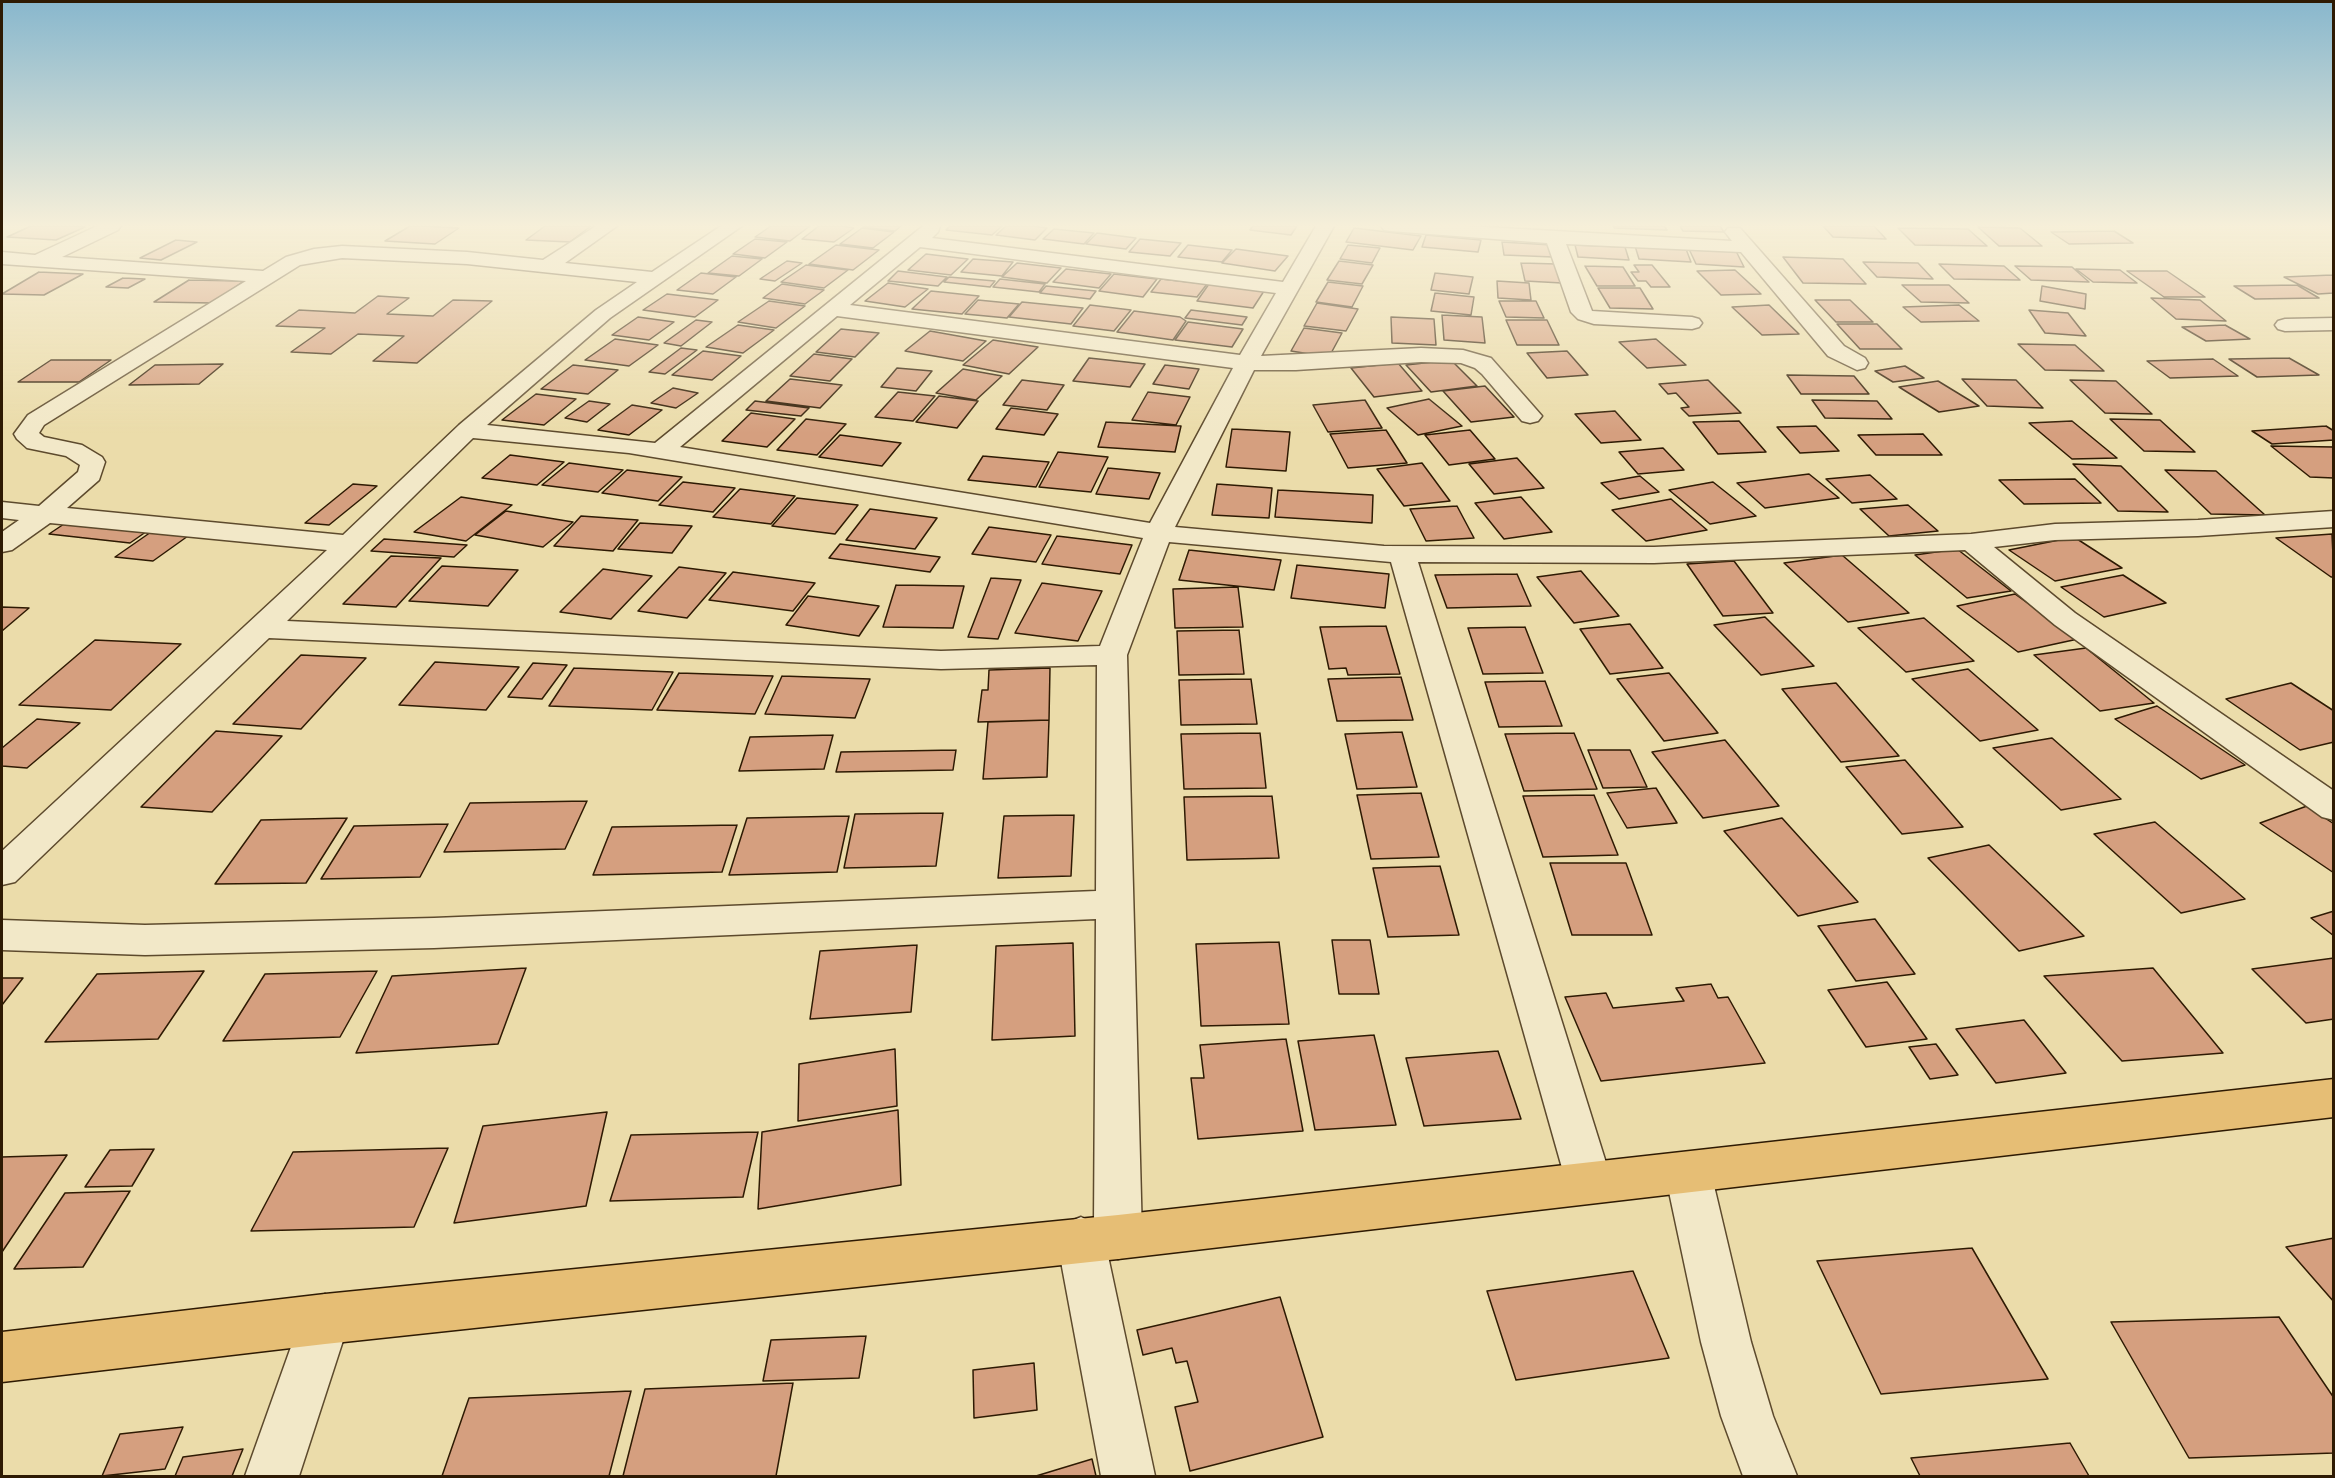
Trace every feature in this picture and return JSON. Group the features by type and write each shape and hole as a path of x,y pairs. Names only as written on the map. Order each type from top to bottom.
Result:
{"main road":[{"path":"2,1357 325,1319 1100,1239 2334,1098"}],"street":[{"path":"2,544 45,514 90,475 93,462 74,450 36,443 26,434 36,420 238,295"},
{"path":"2,872 262,629 467,430 603,314 631,295"},
{"path":"660,452 849,295"},
{"path":"1128,1476 1100,1239 1114,904 1112,655 1159,532 1238,378 1286,295"},
{"path":"1575,295 1581,312 1585,315 1692,323"},
{"path":"1789,295 1836,351 1857,363"},
{"path":"832,309 1248,363 1421,355 1462,357 1483,363 1490,369 1530,416"},
{"path":"2285,325 2334,324"},
{"path":"467,430 660,452 1159,532 1402,554 1654,555 1971,542 2055,532 2198,528 2334,519"},
{"path":"2,510 349,544"},
{"path":"1971,542 2065,619 2334,808"},
{"path":"1402,554 1589,1182"},
{"path":"262,629 941,660 1112,655"},
{"path":"2,934 145,940 434,933 1114,904"},
{"path":"1688,1173 1726,1342 1747,1416 1770,1476"},
{"path":"272,1476 325,1319"}],"building":[{"path":"165,295 224,295 212,303 154,302"},
{"path":"666,295 718,300 695,317 643,310"},
{"path":"767,295 817,295 805,304 763,298"},
{"path":"873,295 920,295 905,307 865,301"},
{"path":"927,295 979,296 962,314 912,309"},
{"path":"1056,295 1093,295 1090,299"},
{"path":"1201,295 1261,295 1253,308 1197,301"},
{"path":"1320,295 1358,295 1352,307 1316,302"},
{"path":"1435,295 1474,297 1471,315 1431,311"},
{"path":"1498,295 1530,295 1531,300 1498,298"},
{"path":"1602,295 1644,295 1653,309 1610,308"},
{"path":"1913,295 1960,295 1969,303 1921,302"},
{"path":"2041,295 2086,295 2085,309 2040,301"},
{"path":"2161,295 2202,295 2205,297 2164,297"},
{"path":"2248,295 2314,295 2319,298 2255,299"},
{"path":"378,296 409,298 387,314 433,316 453,300 492,301 417,363 373,361 404,336 358,334 331,354 291,352 325,328 276,326 299,310 355,313"},
{"path":"2151,298 2200,300 2226,321 2176,319"},
{"path":"978,300 1019,304 1007,318 965,314"},
{"path":"1815,300 1850,300 1873,322 1836,322"},
{"path":"769,301 805,306 776,328 738,322"},
{"path":"1499,301 1536,301 1544,318 1506,317"},
{"path":"1022,302 1083,308 1071,324 1009,317"},
{"path":"1317,303 1358,309 1346,331 1304,326"},
{"path":"1090,305 1131,310 1114,331 1073,326"},
{"path":"1769,305 1799,334 1762,335 1732,307"},
{"path":"1959,305 1979,321 1921,322 1903,307"},
{"path":"1191,310 1247,317 1242,325 1185,318"},
{"path":"2029,310 2068,313 2086,336 2045,333"},
{"path":"1134,311 1180,317 1186,321 1173,340 1117,332"},
{"path":"1442,315 1482,317 1485,343 1444,340"},
{"path":"638,317 674,322 649,340 612,335"},
{"path":"1391,317 1434,319 1436,345 1392,343"},
{"path":"696,320 712,322 681,346 664,343"},
{"path":"1506,320 1547,320 1559,345 1517,345"},
{"path":"1188,322 1243,329 1232,347 1175,340"},
{"path":"1837,324 1877,324 1902,349 1860,349"},
{"path":"738,325 774,330 743,353 706,347"},
{"path":"2225,325 2250,339 2206,341 2182,327"},
{"path":"1304,328 1342,333 1329,357 1291,351"},
{"path":"841,329 879,333 855,357 816,352"},
{"path":"930,331 986,341 963,361 905,351"},
{"path":"615,339 658,345 629,366 585,360"},
{"path":"1656,339 1686,365 1647,368 1619,342"},
{"path":"993,340 1038,347 1009,374 963,365"},
{"path":"2018,344 2075,345 2104,371 2045,370"},
{"path":"681,348 697,350 665,374 649,372"},
{"path":"703,351 741,356 712,380 672,375"},
{"path":"1567,351 1588,375 1547,378 1527,353"},
{"path":"814,354 852,359 830,381 790,376"},
{"path":"1089,358 1145,364 1130,387 1073,381"},
{"path":"2289,358 2319,375 2257,377 2229,359"},
{"path":"2213,359 2238,376 2170,378 2147,361"},
{"path":"51,360 111,360 79,382 18,382"},
{"path":"1451,360 1477,386 1431,392 1406,365"},
{"path":"1398,363 1422,391 1374,397 1351,368"},
{"path":"223,364 199,384 129,385 155,365"},
{"path":"573,365 618,370 588,394 541,389"},
{"path":"1165,365 1199,369 1189,389 1153,384"},
{"path":"1905,366 1924,378 1893,382 1875,371"},
{"path":"897,368 932,371 916,391 881,387"},
{"path":"963,369 1002,376 976,400 936,393"},
{"path":"1787,375 1854,376 1869,394 1801,394"},
{"path":"790,379 842,385 820,408 766,401"},
{"path":"1962,379 2016,380 2043,408 1987,406"},
{"path":"1022,380 1064,385 1047,410 1003,405"},
{"path":"1708,380 1741,413 1689,416 1681,408 1689,407 1676,393 1668,394 1659,384"},
{"path":"2070,380 2116,381 2152,414 2105,413"},
{"path":"1938,381 1979,406 1939,412 1899,387"},
{"path":"1485,386 1514,417 1471,422 1443,391"},
{"path":"673,388 698,393 676,408 651,403"},
{"path":"898,392 935,396 913,421 875,417"},
{"path":"1148,392 1190,397 1176,425 1132,420"},
{"path":"536,394 576,399 544,425 502,420"},
{"path":"939,396 978,401 957,428 916,422"},
{"path":"1429,399 1462,426 1418,435 1387,408"},
{"path":"1365,400 1382,428 1328,432 1313,405"},
{"path":"1812,400 1877,401 1892,419 1825,418"},
{"path":"589,401 610,404 587,422 565,418"},
{"path":"755,401 809,408 801,416 746,410"},
{"path":"632,405 662,410 629,435 598,430"},
{"path":"1011,408 1058,414 1044,435 996,429"},
{"path":"1615,411 1641,440 1601,443 1575,414"},
{"path":"751,413 795,419 767,447 722,441"},
{"path":"806,419 846,424 817,455 777,450"},
{"path":"2110,419 2160,420 2195,452 2144,451"},
{"path":"1739,421 1766,452 1718,454 1693,422"},
{"path":"2072,421 2117,458 2072,459 2029,423"},
{"path":"1106,422 1181,426 1175,452 1098,447"},
{"path":"1816,426 1839,451 1800,453 1777,427"},
{"path":"2326,426 2334,431 2334,440 2272,444 2252,431"},
{"path":"1232,429 1290,432 1286,471 1226,467"},
{"path":"1386,430 1407,463 1348,468 1330,434"},
{"path":"1470,430 1495,459 1449,465 1425,435"},
{"path":"1923,434 1942,455 1876,455 1858,435"},
{"path":"840,435 901,443 882,466 819,457"},
{"path":"2271,446 2334,447 2334,478 2310,477"},
{"path":"1663,448 1684,470 1638,474 1619,452"},
{"path":"1058,452 1108,457 1091,492 1039,487"},
{"path":"510,455 564,462 537,485 482,478"},
{"path":"983,456 1049,462 1036,487 968,480"},
{"path":"1517,458 1544,488 1494,494 1469,464"},
{"path":"569,463 623,470 598,492 542,485"},
{"path":"1422,463 1450,501 1404,506 1377,469"},
{"path":"2073,464 2121,466 2168,512 2118,511"},
{"path":"1108,468 1160,473 1149,499 1096,494"},
{"path":"627,470 682,477 658,501 602,493"},
{"path":"2165,470 2216,471 2265,515 2211,514"},
{"path":"1809,474 1839,498 1765,508 1737,483"},
{"path":"1870,475 1897,499 1852,503 1826,479"},
{"path":"1640,476 1659,492 1619,499 1601,483"},
{"path":"2075,479 2101,503 2024,504 1999,480"},
{"path":"683,482 735,488 713,512 659,505"},
{"path":"1713,482 1756,516 1710,524 1669,490"},
{"path":"353,484 377,486 329,525 305,523"},
{"path":"1217,484 1272,488 1269,518 1212,515"},
{"path":"740,489 795,496 771,524 713,517"},
{"path":"1278,490 1373,495 1372,523 1275,517"},
{"path":"461,497 512,505 466,541 414,532"},
{"path":"1521,497 1552,532 1504,539 1475,503"},
{"path":"797,498 858,505 835,534 772,526"},
{"path":"1671,499 1707,530 1646,541 1612,510"},
{"path":"1908,505 1938,531 1889,536 1860,509"},
{"path":"1457,506 1474,538 1426,541 1410,509"},
{"path":"870,509 937,518 915,549 846,540"},
{"path":"506,511 573,522 543,547 475,535"},
{"path":"581,516 638,520 613,551 554,546"},
{"path":"70,520 150,529 130,543 49,534"},
{"path":"640,523 692,526 672,553 618,549"},
{"path":"989,527 1051,535 1036,562 972,554"},
{"path":"151,532 188,536 153,561 115,557"},
{"path":"2332,534 2334,577 2276,538"},
{"path":"1057,536 1132,545 1120,574 1042,564"},
{"path":"2074,537 2122,568 2055,581 2009,550"},
{"path":"384,539 467,545 454,557 371,551"},
{"path":"840,544 940,557 930,572 829,558"},
{"path":"1957,549 2011,591 1967,598 1915,555"},
{"path":"1189,550 1281,560 1274,590 1179,580"},
{"path":"1842,555 1909,613 1848,622 1784,563"},
{"path":"391,556 441,558 396,607 343,604"},
{"path":"1734,561 1773,613 1723,616 1687,564"},
{"path":"1297,565 1389,574 1385,608 1291,598"},
{"path":"442,566 518,570 488,606 409,601"},
{"path":"679,567 726,573 687,618 638,611"},
{"path":"603,569 652,576 611,619 560,612"},
{"path":"1581,571 1619,616 1574,623 1537,577"},
{"path":"733,572 815,583 793,611 709,600"},
{"path":"1517,574 1531,606 1447,608 1435,575"},
{"path":"2123,575 2166,603 2104,617 2061,587"},
{"path":"991,578 1021,580 998,639 968,637"},
{"path":"1042,583 1102,591 1078,641 1015,633"},
{"path":"896,585 964,586 953,628 883,627"},
{"path":"1238,587 1243,627 1175,628 1173,589"},
{"path":"2015,594 2078,639 2018,652 1957,606"},
{"path":"808,596 879,606 859,636 786,625"},
{"path":"2,607 29,608 2,631"},
{"path":"1765,617 1814,666 1761,675 1714,625"},
{"path":"1924,618 1974,661 1906,672 1858,628"},
{"path":"1630,624 1663,668 1610,674 1580,629"},
{"path":"1386,626 1400,674 1348,675 1346,668 1329,669 1320,627"},
{"path":"1525,627 1543,673 1483,674 1468,628"},
{"path":"1239,630 1244,674 1179,675 1177,631"},
{"path":"95,640 181,644 111,710 19,705"},
{"path":"2086,648 2154,703 2100,711 2034,655"},
{"path":"301,655 366,658 301,729 233,724"},
{"path":"435,662 519,667 486,710 399,705"},
{"path":"533,663 567,665 542,699 508,697"},
{"path":"574,668 673,672 652,710 549,706"},
{"path":"1050,668 1049,720 978,722 982,690 988,690 989,670"},
{"path":"1968,669 2038,730 1980,741 1912,679"},
{"path":"679,673 773,676 755,714 657,710"},
{"path":"1669,673 1718,733 1664,741 1617,679"},
{"path":"782,676 870,679 855,718 765,714"},
{"path":"1401,677 1413,720 1337,721 1328,679"},
{"path":"1251,679 1257,724 1181,725 1179,680"},
{"path":"1545,681 1562,726 1499,727 1485,682"},
{"path":"1836,683 1899,756 1841,762 1782,689"},
{"path":"2291,683 2334,711 2334,742 2300,750 2226,699"},
{"path":"2157,706 2245,765 2201,779 2115,719"},
{"path":"37,719 80,723 27,768 2,766 2,748"},
{"path":"1049,720 1047,777 983,779 988,722"},
{"path":"216,731 282,736 212,812 141,807"},
{"path":"1402,732 1417,787 1357,789 1345,734"},
{"path":"1260,733 1266,788 1184,789 1181,734"},
{"path":"1574,733 1597,789 1524,791 1505,734"},
{"path":"833,735 824,769 739,771 750,737"},
{"path":"2052,738 2121,799 2061,810 1993,748"},
{"path":"1725,740 1779,806 1703,818 1652,752"},
{"path":"956,750 953,770 836,772 841,752"},
{"path":"1588,750 1630,750 1647,787 1603,788"},
{"path":"1905,760 1963,827 1902,834 1846,767"},
{"path":"1656,788 1677,823 1627,828 1607,793"},
{"path":"1421,793 1439,857 1371,859 1357,795"},
{"path":"1594,795 1618,855 1543,857 1523,796"},
{"path":"1272,796 1279,858 1187,860 1184,797"},
{"path":"587,801 565,849 444,852 470,803"},
{"path":"2307,806 2334,824 2334,873 2260,823"},
{"path":"943,813 936,866 844,868 855,814"},
{"path":"1074,815 1071,876 998,878 1004,816"},
{"path":"849,816 837,872 729,875 747,818"},
{"path":"347,818 306,883 215,884 261,820"},
{"path":"1782,818 1858,902 1798,916 1724,831"},
{"path":"2155,822 2245,899 2181,913 2094,834"},
{"path":"448,824 420,877 321,879 354,826"},
{"path":"737,825 722,872 593,875 612,827"},
{"path":"1989,845 2084,936 2019,951 1928,858"},
{"path":"1550,863 1626,863 1652,935 1572,935"},
{"path":"1440,866 1459,935 1388,937 1373,868"},
{"path":"2334,911 2334,936 2311,918"},
{"path":"1875,919 1915,974 1856,981 1818,926"},
{"path":"1332,940 1370,940 1379,994 1339,994"},
{"path":"1279,942 1289,1024 1201,1026 1196,944"},
{"path":"1073,943 1075,1036 992,1040 996,946"},
{"path":"917,945 911,1012 810,1019 820,951"},
{"path":"2334,958 2334,1019 2306,1023 2252,969"},
{"path":"526,968 498,1044 356,1053 392,976"},
{"path":"2153,968 2223,1053 2122,1061 2044,976"},
{"path":"204,971 158,1039 45,1042 97,974"},
{"path":"377,971 340,1037 223,1041 265,974"},
{"path":"2,978 23,978 2,1005"},
{"path":"1887,982 1927,1039 1866,1047 1828,990"},
{"path":"1711,984 1718,998 1728,997 1765,1063 1601,1081 1565,997 1606,993 1613,1008 1684,1001 1676,988"},
{"path":"2024,1020 2066,1073 1996,1083 1956,1029"},
{"path":"1374,1035 1396,1125 1315,1130 1298,1041"},
{"path":"1286,1039 1303,1131 1198,1139 1191,1078 1204,1078 1200,1045"},
{"path":"1936,1044 1958,1075 1930,1079 1909,1047"},
{"path":"895,1049 897,1106 798,1121 799,1064"},
{"path":"1498,1051 1521,1119 1424,1126 1406,1058"},
{"path":"898,1110 901,1185 758,1209 762,1132"},
{"path":"607,1112 586,1206 454,1223 483,1126"},
{"path":"758,1132 743,1197 610,1201 631,1135"},
{"path":"448,1148 414,1227 251,1231 293,1152"},
{"path":"154,1149 132,1186 85,1187 110,1150"},
{"path":"67,1155 2,1252 2,1157"},
{"path":"130,1191 83,1267 14,1269 65,1193"},
{"path":"2334,1238 2334,1302 2286,1247"},
{"path":"1972,1248 2048,1379 1881,1394 1817,1261"},
{"path":"1633,1271 1669,1358 1516,1380 1487,1291"},
{"path":"1280,1297 1323,1437 1190,1471 1175,1407 1198,1402 1187,1361 1176,1363 1172,1348 1143,1355 1137,1330"},
{"path":"2279,1317 2334,1398 2334,1453 2189,1458 2111,1322"},
{"path":"866,1336 859,1378 763,1381 771,1340"},
{"path":"1034,1363 1037,1410 974,1418 973,1370"},
{"path":"793,1383 776,1476 623,1476 645,1389"},
{"path":"631,1391 609,1476 442,1476 469,1398"},
{"path":"183,1427 165,1469 102,1476 120,1434"},
{"path":"2070,1443 2089,1476 1920,1476 1911,1458"},
{"path":"243,1449 232,1476 175,1476 183,1457"},
{"path":"1092,1459 1096,1476 1036,1476"}]}
